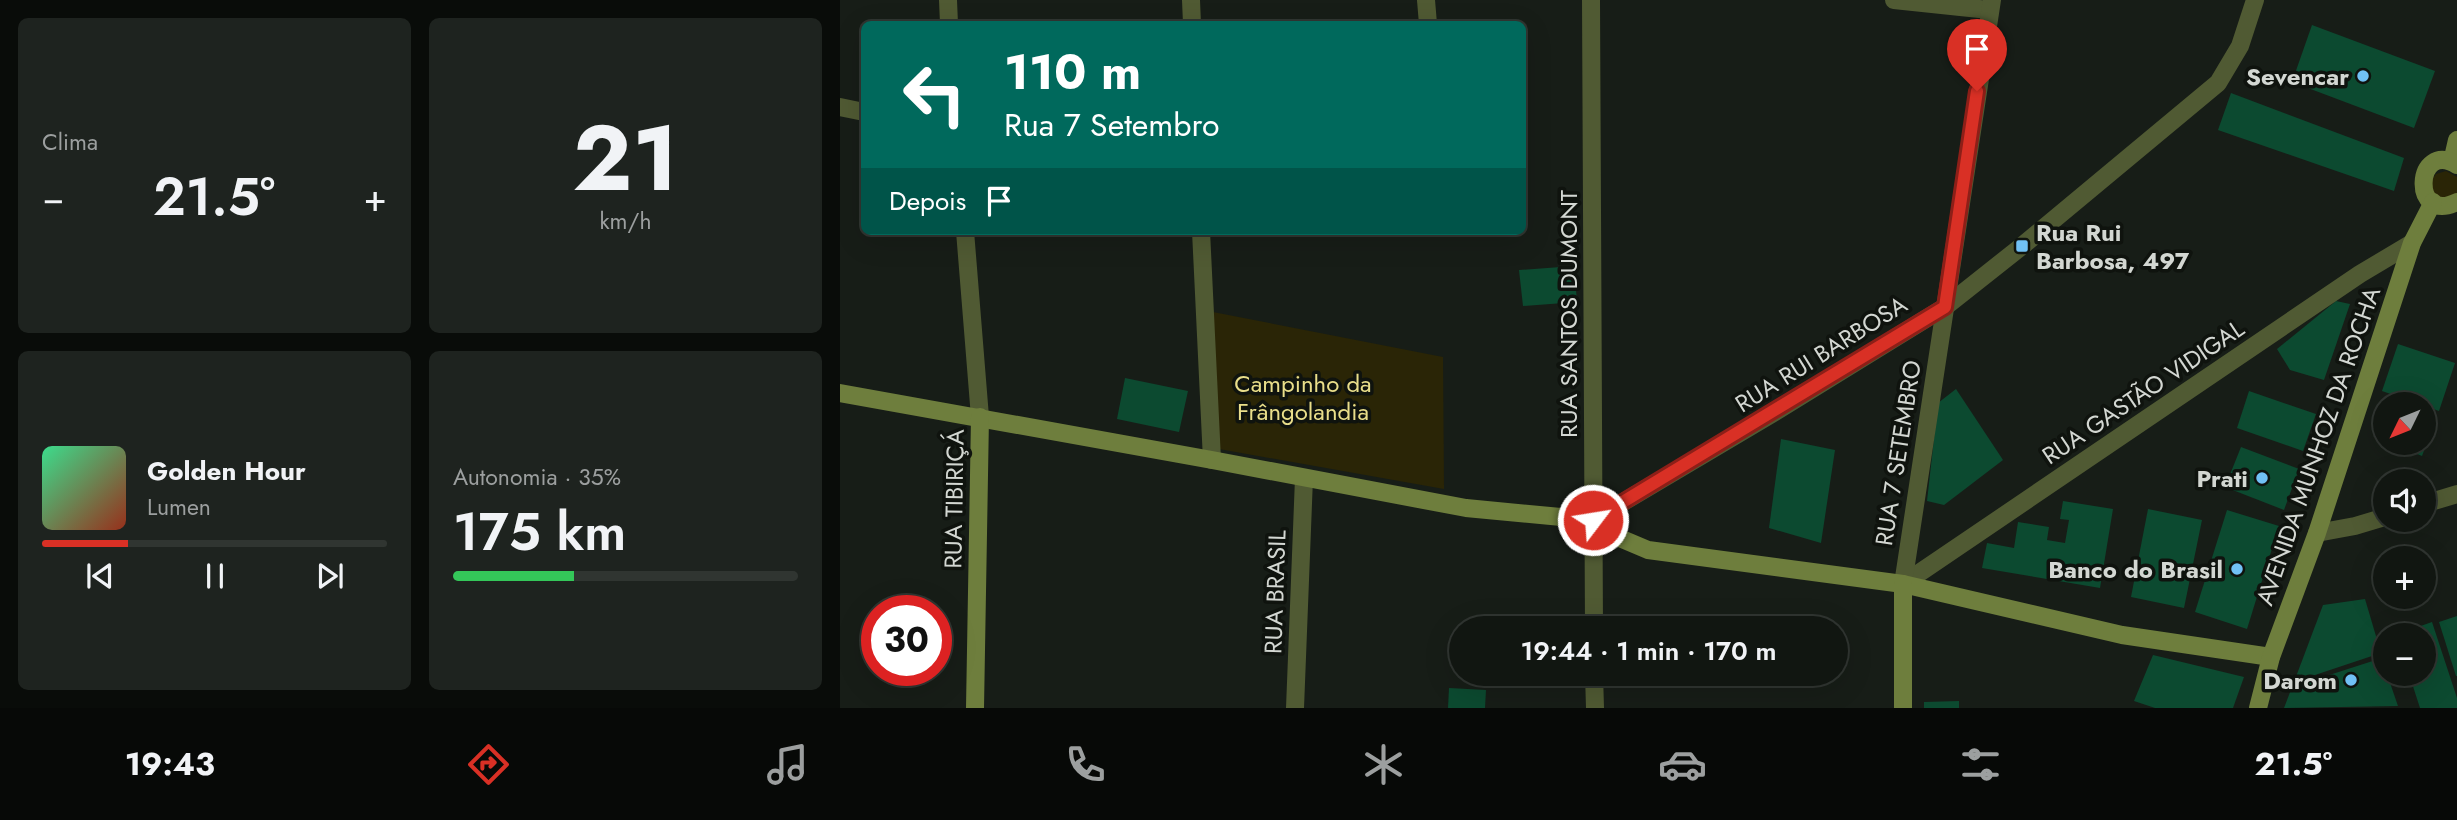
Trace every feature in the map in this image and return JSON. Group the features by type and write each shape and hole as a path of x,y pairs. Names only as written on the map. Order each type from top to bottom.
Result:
{"main road":[{"path":"2457,140 2455,163 2438,161 2426,170 2422,184 2427,198 2433,202 2447,205 2457,202"},
{"name":"AVENIDA MUNHOZ DA ROCHA","path":"2258,708 2271,657 2317,533 2412,243 2433,202"},
{"path":"840,393 1466,508 1593,520 1622,540 1648,550 1903,584 2122,635 2271,657"},
{"name":"RUA TIBIRIÇÁ","path":"975,708 980,417"},
{"name":"RUA 7 SETEMBRO","path":"1903,584 1903,708"}],"street":[{"path":"948,0 949,21"},
{"path":"1191,0 1192,21"},
{"path":"1426,0 1428,21"},
{"name":"RUA SANTOS DUMONT","path":"1591,0 1594,616"},
{"path":"1894,0 1991,5"},
{"name":"RUA RUI BARBOSA","path":"1593,520 1945,307 2218,83 2240,46 2255,0"},
{"name":"RUA 7 SETEMBRO","path":"1903,584 1991,5"},
{"path":"840,107 861,111"},
{"path":"965,235 980,417"},
{"path":"1201,235 1212,460"},
{"name":"RUA GASTÃO VIDIGAL","path":"1903,584 2360,274 2412,243"},
{"name":"RUA BRASIL","path":"1295,708 1304,478"},
{"path":"2436,500 2457,494"},
{"path":"2317,533 2373,521"},
{"path":"1594,686 1595,708"}],"green space":[{"path":"2446,171 2457,177 2457,196 2452,201 2434,197 2430,182 2436,174"},
{"name":"Campinho da Frângolandia","path":"1213,312 1443,357 1444,489 1219,449"}],"building":[{"name":"Sevencar","path":"2312,25 2435,71 2414,128 2292,82"},
{"path":"2231,93 2404,158 2394,191 2218,130"},
{"path":"1574,266 1577,302 1523,306 1519,270"},
{"path":"2336,301 2350,304 2324,380 2290,370 2277,349"},
{"path":"2398,344 2455,363 2439,411 2436,410 2436,392 2382,391"},
{"path":"1125,378 1188,391 1179,432 1117,419"},
{"path":"1956,389 2003,460 1944,505 1927,501 1938,403"},
{"path":"2249,391 2316,414 2303,451 2237,428"},
{"path":"1781,439 1835,450 1821,543 1769,528"},
{"name":"Prati","path":"2241,447 2299,469 2284,510 2225,487"},
{"path":"2063,501 2113,509 2100,588 1982,568 1987,543 2014,548 2018,522 2049,527 2047,540 2065,543 2069,520 2060,519"},
{"path":"2148,509 2202,520 2184,608 2131,597"},
{"name":"Banco do Brasil","path":"2227,510 2279,526 2247,629 2195,612"},
{"path":"2365,599 2373,626 2373,656 2294,682 2323,605"},
{"path":"2457,616 2457,676 2456,676 2439,622"},
{"path":"2436,634 2457,698 2457,708 2420,708 2413,686 2436,686"},
{"path":"2153,655 2244,677 2233,708 2155,708 2134,701"},
{"name":"Darom","path":"2373,661 2373,686 2391,686 2398,706 2284,708 2292,687"},
{"path":"1449,688 1486,690 1485,708 1448,708"},
{"path":"1959,701 1959,708 1924,708 1924,702"}],"place":[{"name":"Sevencar","path":"2363,76"},
{"name":"Rua Rui Barbosa, 497","path":"2022,246"},
{"name":"Prati","path":"2262,478"},
{"name":"Banco do Brasil","path":"2237,569"},
{"name":"Darom","path":"2351,680"}],"route":[{"path":"1593,520 1945,307 1977,91"}]}
